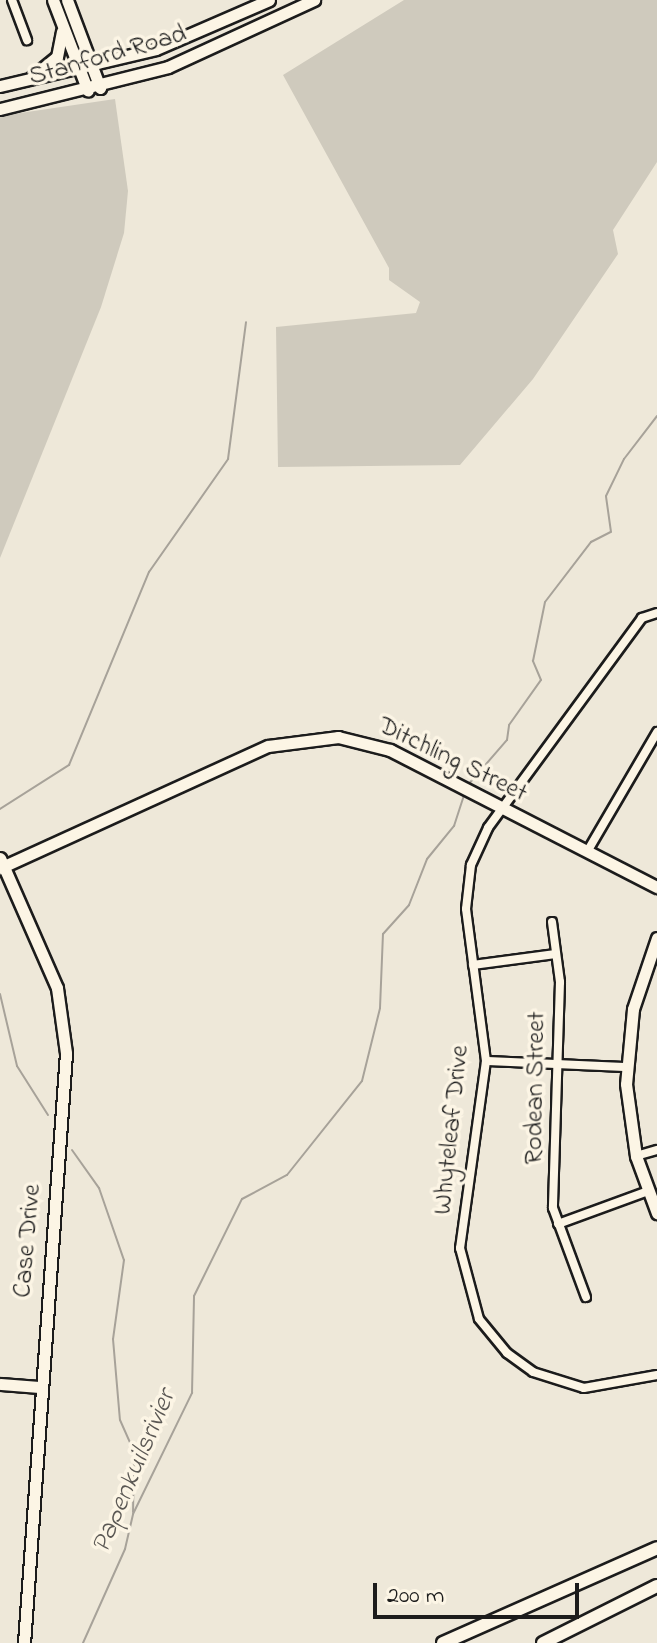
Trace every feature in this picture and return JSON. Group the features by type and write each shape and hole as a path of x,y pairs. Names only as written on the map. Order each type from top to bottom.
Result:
{"main road":[{"path":"443,1643 657,1548"},
{"path":"543,1643 657,1586"}],"street":[{"path":"12,0 27,40"},
{"path":"53,0 62,26 86,69"},
{"path":"67,0 94,89"},
{"name":"Stanford Road","path":"0,86 86,69 197,33 269,0"},
{"name":"Stanford Road","path":"0,109 94,89 194,57 314,0"},
{"path":"17,84 53,62 62,26"},
{"name":"Whyteleaf Drive","path":"657,613 642,618 502,809 476,851 468,879 473,965 486,1061 460,1248 479,1319 507,1353 554,1382 604,1388 657,1375"},
{"path":"587,852 657,732"},
{"name":"Ditchling Street","path":"1,866 268,746 304,738 374,745 657,887"},
{"name":"Case Drive","path":"1,866 57,988 66,1053 24,1577 24,1643"},
{"name":"Rodean Street","path":"552,922 560,982 553,1064 559,1146 553,1199 558,1224 586,1297"},
{"path":"657,938 633,1009 626,1067 636,1156 657,1213"},
{"path":"473,965 555,954"},
{"path":"486,1061 626,1067"},
{"path":"636,1156 657,1150"},
{"path":"558,1224 648,1191"},
{"path":"0,1384 40,1387"},
{"name":"Case Drive","path":"24,1577 31,1643"}],"shaded area":[{"path":"404,0 657,0 657,162 613,230 618,254 533,379 460,465 278,467 276,327 416,313 420,302 389,280 389,268 283,75"},
{"path":"115,99 128,191 124,233 101,307 0,558 0,116"}],"waterway":[{"path":"0,809 69,765 149,572 228,459 246,322"},
{"name":"Papenkuilsrivier","path":"467,786 507,740 509,725 541,680 533,661 545,602 591,542 611,532 606,496 624,459 657,416"},
{"name":"Papenkuilsrivier","path":"83,1643 125,1549 133,1514 192,1393 194,1296 242,1199 287,1175 362,1081 380,1008 383,934 409,905 427,859 454,826 465,792"},
{"path":"0,994 17,1066 48,1115"},
{"path":"72,1150 99,1188 124,1260 113,1339 120,1420 134,1451 133,1512"}]}
